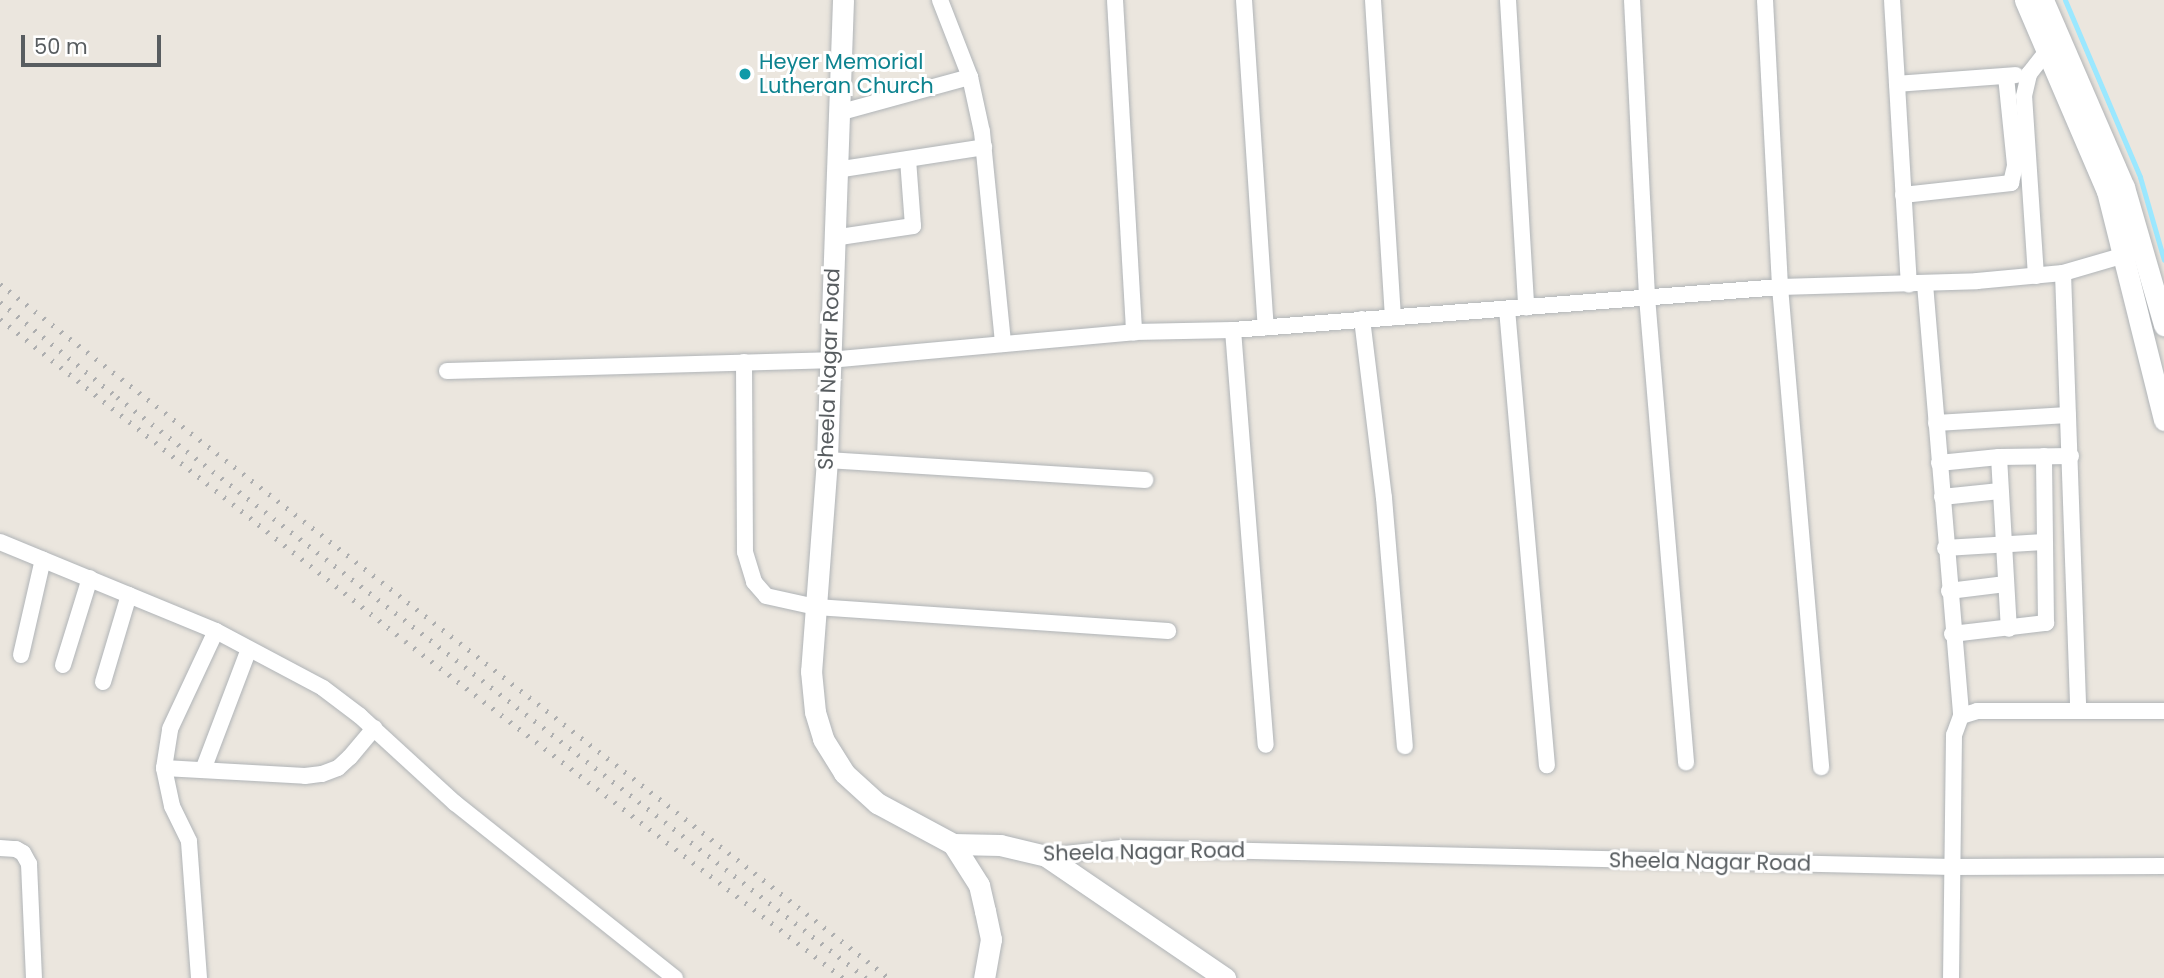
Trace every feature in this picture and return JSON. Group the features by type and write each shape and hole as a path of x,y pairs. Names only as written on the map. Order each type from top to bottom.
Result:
{"street":[{"name":"Sheela Nagar Road","path":"843,0 827,460 811,690 823,738 833,758 844,773 877,803 953,844 1000,845 1046,856 1122,848 1953,867 2164,866"},
{"path":"940,0 970,77 984,147 1003,344"},
{"path":"1115,0 1134,332"},
{"path":"1244,0 1266,327"},
{"path":"1374,0 1393,317"},
{"path":"1508,0 1526,307"},
{"path":"1632,0 1647,297 1686,762"},
{"path":"1765,0 1780,287 1821,767"},
{"path":"1892,0 1903,195 1936,423 1961,716 1954,735 1951,978"},
{"path":"2025,0 2107,191 2164,420"},
{"path":"2043,0 2124,187 2164,325"},
{"path":"2036,276 2024,96 2029,74 2048,50"},
{"path":"1897,84 2029,74"},
{"path":"1903,195 2011,183 2015,165 2007,76"},
{"path":"838,113 970,77"},
{"path":"836,170 984,147"},
{"path":"834,238 913,226 908,159"},
{"path":"447,371 829,360 1134,332 1233,330 1780,287 1917,284 2036,276 2063,273 2144,250"},
{"path":"2063,273 2078,709"},
{"path":"1507,309 1547,765"},
{"path":"1362,319 1384,498 1405,746"},
{"path":"1233,330 1266,745"},
{"path":"744,362 744,528 747,562 754,582 766,596 817,607 1168,631"},
{"path":"1936,423 2068,415"},
{"path":"1952,634 2046,623 2049,617 2044,542 2044,456"},
{"path":"1939,463 1999,457 2071,456"},
{"path":"1999,457 2009,629"},
{"path":"827,460 1145,480"},
{"path":"1941,497 2000,491"},
{"path":"1945,548 2044,542"},
{"path":"1,544 216,631 302,675 374,728 435,786 675,978"},
{"path":"22,655 43,559"},
{"path":"63,665 90,579"},
{"path":"1949,591 2006,584"},
{"path":"103,682 129,595"},
{"path":"200,978 189,841 172,806 164,768 170,729 216,631"},
{"path":"203,770 248,649"},
{"path":"1961,716 1977,710 2164,711"},
{"path":"164,768 305,776 322,774 338,768 374,728"},
{"path":"953,844 979,886 985,911 991,939 984,978"},
{"path":"0,848 16,849 23,853 29,864 34,978"},
{"path":"1046,856 1225,978"}],"waterway":[{"path":"2065,0 2140,177 2164,260"}],"railway":[{"path":"0,284 889,978"},
{"path":"0,302 117,397 866,978"},
{"path":"0,319 405,641 843,978"}],"place":[{"name":"Heyer Memorial Lutheran Church","path":"745,74"}]}
